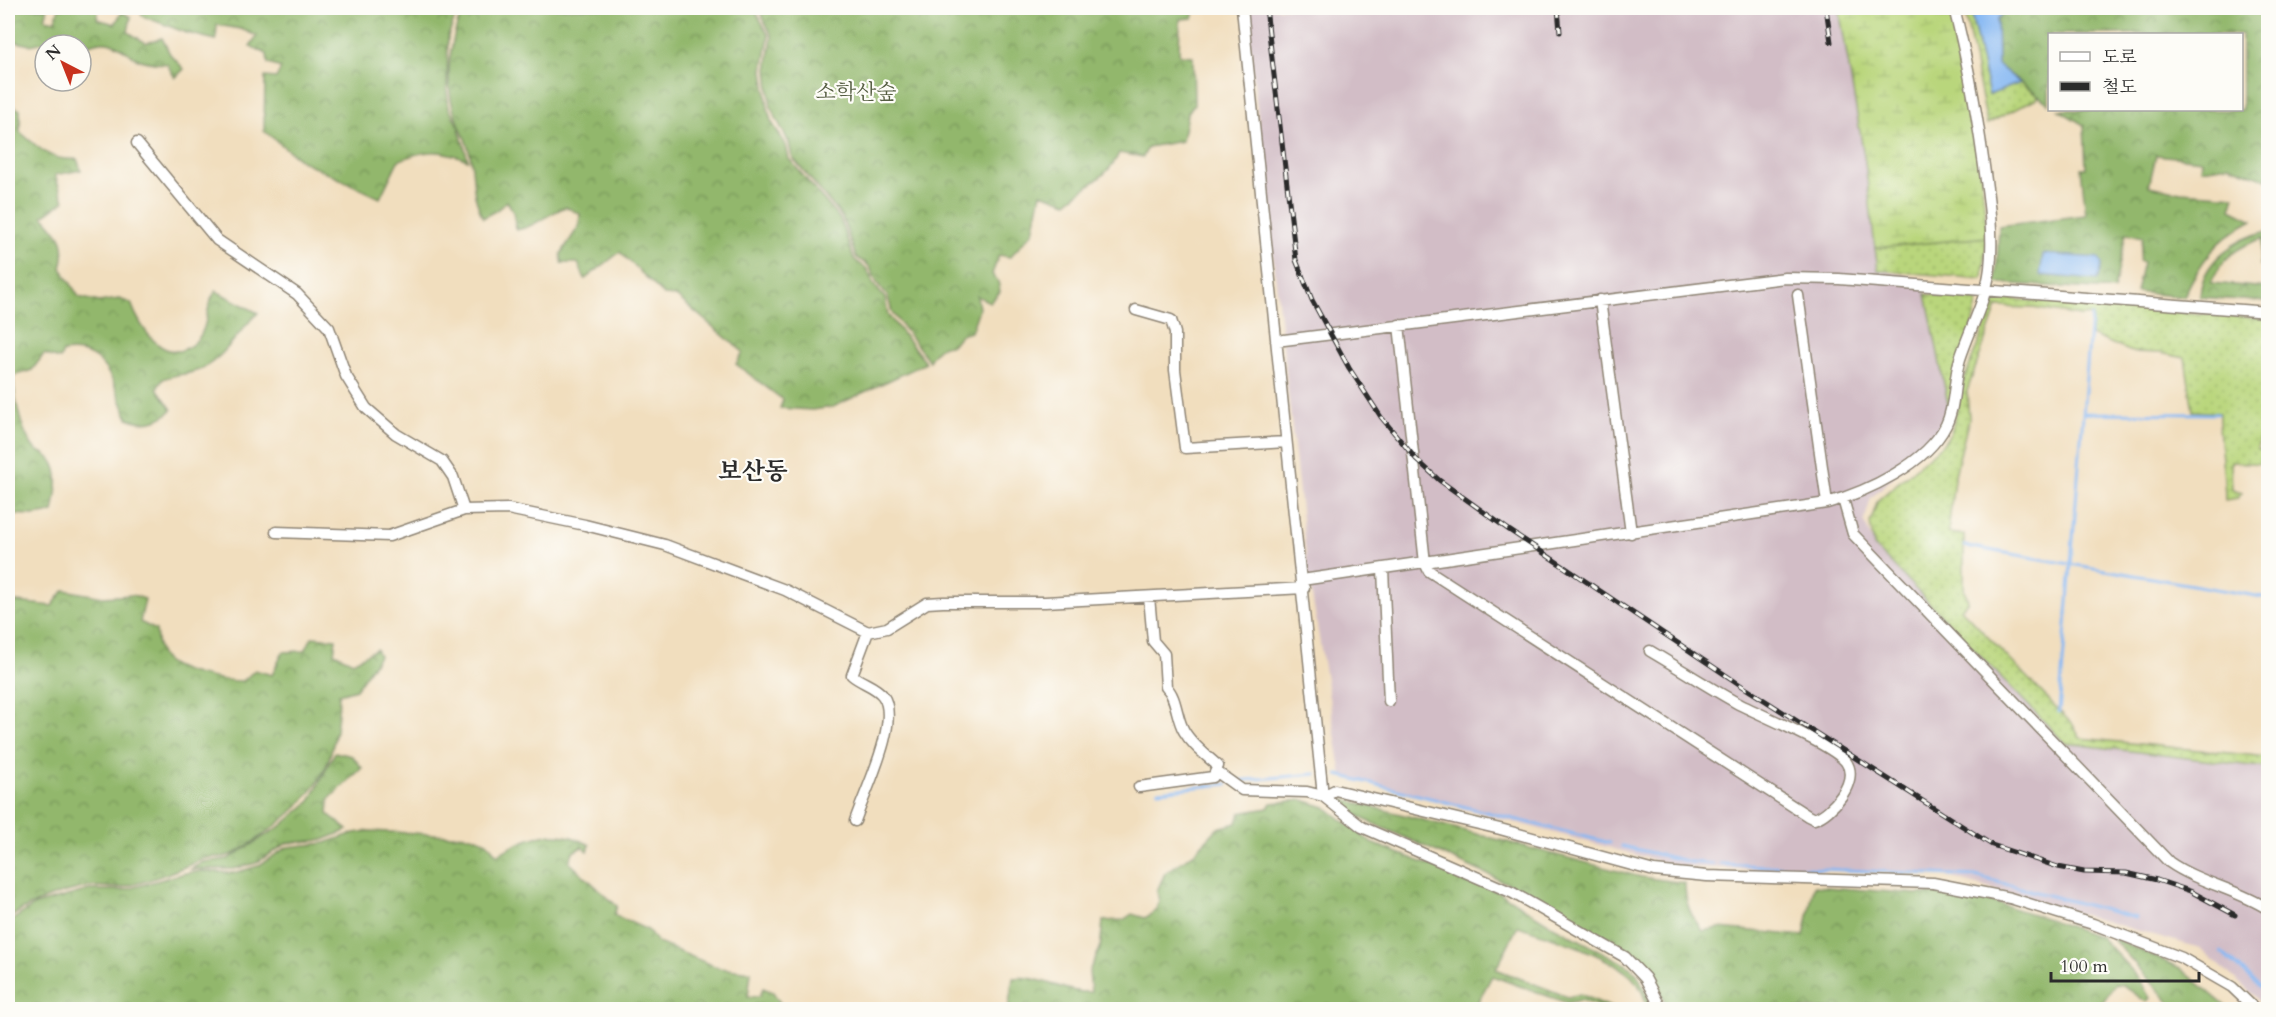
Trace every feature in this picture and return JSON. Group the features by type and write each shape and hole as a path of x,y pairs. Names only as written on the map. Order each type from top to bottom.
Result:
{"street":[{"path":"1242,8 1323,796"},
{"path":"276,532 389,536 464,510 508,509 665,545 785,590 868,632 887,628 927,603 1045,602 1149,597 1303,584 1383,569 1843,499 1900,470 1937,439 1946,426 1960,359 1985,292 1992,243 1990,221 1968,61 1954,8"},
{"path":"137,143 217,240 297,294 329,328 346,376 366,408 396,434 442,461 453,477 464,510"},
{"path":"1276,341 1785,278 1839,279 2268,312"},
{"path":"1798,295 1827,503"},
{"path":"1600,300 1631,533"},
{"path":"1136,310 1171,320 1175,333 1175,370 1185,448 1286,442"},
{"path":"1399,325 1425,563 1429,571 1808,816 1814,819 1821,817 1833,807 1847,784 1849,774 1845,760 1819,743 1736,702 1650,651"},
{"path":"1843,499 1853,534 2169,862 2185,873 2247,897 2268,909"},
{"path":"1383,569 1389,701"},
{"path":"1139,788 1214,777 1218,766 1184,732 1171,691 1166,687 1164,654 1153,641 1149,597"},
{"path":"855,821 883,744 890,717 889,706 880,692 852,675 868,632"},
{"path":"1217,772 1242,790 1307,792 1323,796 1332,806 1362,827 1513,892 1625,957 1645,978 1662,1010"},
{"path":"1323,796 1335,790 1500,829 1628,865 1681,875 1933,883 1983,891 2093,924 2174,955 2216,976 2256,1010"}],"shaded area":[{"path":"1246,8 1839,8 1865,162 1878,270 1924,280 1951,414 1949,424 1871,498 1864,522 1875,546 2065,743 2268,768 2268,1008 2200,948 1938,874 1681,867 1342,776 1307,565"}],"green space":[{"path":"8,8 48,8 45,19 55,21 59,8 98,8 97,19 115,24 122,12 131,17 128,32 146,43 162,38 170,54 184,69 175,78 167,64 141,60 109,42 93,44 93,33 33,33 33,44 30,45 13,41 8,34"},
{"path":"140,8 459,8 448,36 447,92 449,108 459,128 468,160 433,152 417,154 398,161 380,198 302,161 264,131 265,77 276,78 281,68 268,64 267,54 250,46 257,36 241,29 217,25 216,40 187,33 142,16"},
{"path":"463,8 754,8 769,36 763,70 768,109 771,121 786,145 789,159 840,219 854,259 867,269 874,285 885,298 888,315 926,363 833,407 812,410 780,408 783,400 736,364 743,352 676,296 664,295 620,252 585,279 578,263 562,263 561,254 579,226 580,214 566,207 530,226 516,230 513,211 507,201 483,218 475,195 470,153 450,95 450,57"},
{"name":"소학산숲","path":"758,8 1193,8 1193,18 1180,19 1179,55 1193,56 1194,104 1187,114 1182,141 1148,147 1143,157 1119,153 1103,175 1067,202 1041,193 1033,232 1010,257 999,255 992,274 998,281 1000,292 990,302 977,296 979,309 971,332 960,335 952,345 938,349 929,361 892,313 888,297 877,283 869,266 856,257 842,217 792,157 789,143 771,108 767,70 772,36"},
{"path":"1839,8 1951,8 1974,121 1987,237 1875,248 1865,162"},
{"path":"1964,8 1970,8 1989,95 2020,83 2039,97 1987,124"},
{"path":"2009,8 2268,8 2268,180 2229,165 2201,169 2202,160 2156,155 2149,186 2181,192 2235,196 2231,209 2253,220 2230,234 2211,252 2196,273 2184,297 2136,292 2143,262 2139,260 2143,237 2126,233 2114,290 1996,283 1999,226 2086,215 2081,168 2086,168 2084,125 2061,111 2243,111 2243,33 2048,33 2048,103 1998,65 1997,19"},
{"path":"8,103 20,110 20,132 34,144 52,156 77,159 81,170 55,175 64,201 43,216 61,239 64,251 61,268 79,297 99,302 119,299 131,303 148,335 166,349 176,351 187,348 198,339 216,291 258,313 225,351 210,364 196,371 163,379 157,388 172,410 151,421 128,418 107,371 90,355 63,352 60,359 44,354 32,370 13,376 17,404 29,441 35,449 52,460 57,474 53,512 34,515 8,514"},
{"path":"2268,231 2268,267 2259,266 2263,238 2231,254 2215,274 2211,283 2268,288 2268,302 2200,297 2207,272 2222,253 2244,239"},
{"path":"1987,237 1983,279 1878,270 1875,248"},
{"path":"1926,294 1978,301 1950,414"},
{"path":"1996,298 2268,319 2268,394 2257,449 2268,451 2268,464 2231,462 2232,490 2242,493 2238,498 2225,500 2219,413 2193,411 2185,358 2160,353 2132,352 2091,335 2092,315 2080,316 2033,308 1997,307 1967,391 1969,418 1954,479 1948,533 1964,535 1964,588 1968,601 1961,609 2073,725 2080,738 2268,757 2268,768 2065,743 1874,546 1870,523 1878,500 1942,445 1951,433 1964,380"},
{"path":"64,590 103,597 132,595 145,599 140,622 156,630 158,648 163,658 178,668 213,678 243,681 255,670 272,675 283,652 305,651 312,637 336,639 334,653 353,662 376,649 379,656 356,689 339,694 334,740 321,776 298,806 263,835 232,855 204,859 143,882 123,887 87,887 66,892 35,903 8,919 8,601 52,606"},
{"path":"335,752 352,756 362,768 329,799 328,814 348,830 323,840 287,843 256,863 234,869 191,869 203,862 228,859 281,826 310,801"},
{"path":"1335,797 1641,877 1685,883 1689,909 1703,931 1719,928 1804,936 1814,886 1917,894 1949,893 1986,900 2100,937 2138,977 2150,998 2146,1002 2123,985 2115,984 2098,1009 1669,1009 1656,983 1625,950 1511,885 1359,817 1334,800"},
{"path":"1303,800 1325,807 1372,843 1499,892 1553,926 1627,965 1637,974 1655,1009 1649,1009 1635,980 1611,963 1580,948 1518,926 1496,969 1568,997 1580,994 1615,1009 1606,1009 1581,1000 1567,1003 1492,976 1474,1009 1008,1010 1013,978 1033,979 1071,990 1091,992 1089,971 1100,949 1103,921 1123,920 1132,914 1145,918 1156,911 1159,901 1157,891 1165,873 1193,854 1218,828 1237,823 1240,813 1268,808 1271,803"},
{"path":"369,831 472,836 487,842 497,855 531,838 554,835 578,839 590,845 588,851 582,847 573,852 569,862 617,906 614,915 648,930 658,943 719,968 751,972 748,997 760,996 763,988 773,992 784,1009 8,1009 8,923 35,905 89,890 124,890 185,873 203,871 234,873 258,866 287,847 325,843 354,833"},
{"path":"2111,937 2180,968 2229,1009 2180,1009 2171,1004"}],"water":[{"path":"1970,8 2009,8 1997,19 1998,65 2020,83 1989,95"},
{"path":"2043,254 2099,258 2102,264 2097,280 2040,275"}],"waterway":[{"path":"2059,712 2091,316"},
{"path":"2083,413 2217,414"},
{"path":"1965,546 2268,598"},
{"path":"1236,781 1316,774"},
{"path":"1338,775 1610,843"},
{"path":"1158,791 1227,784"},
{"path":"1622,846 1691,862 1713,864"},
{"path":"1720,864 1975,876 2136,918"},
{"path":"2221,952 2268,993"}],"railway":[{"path":"1266,8 1296,260 1312,300 1349,368 1381,417 1416,459 1439,480 1509,530 1739,684 1992,845 2058,867 2084,872 2126,873 2157,880 2190,891 2235,915"},
{"path":"1558,8 1560,32"},
{"path":"1826,8 1831,42"}],"district":[{"name":"보산동","path":"753,471"}]}
